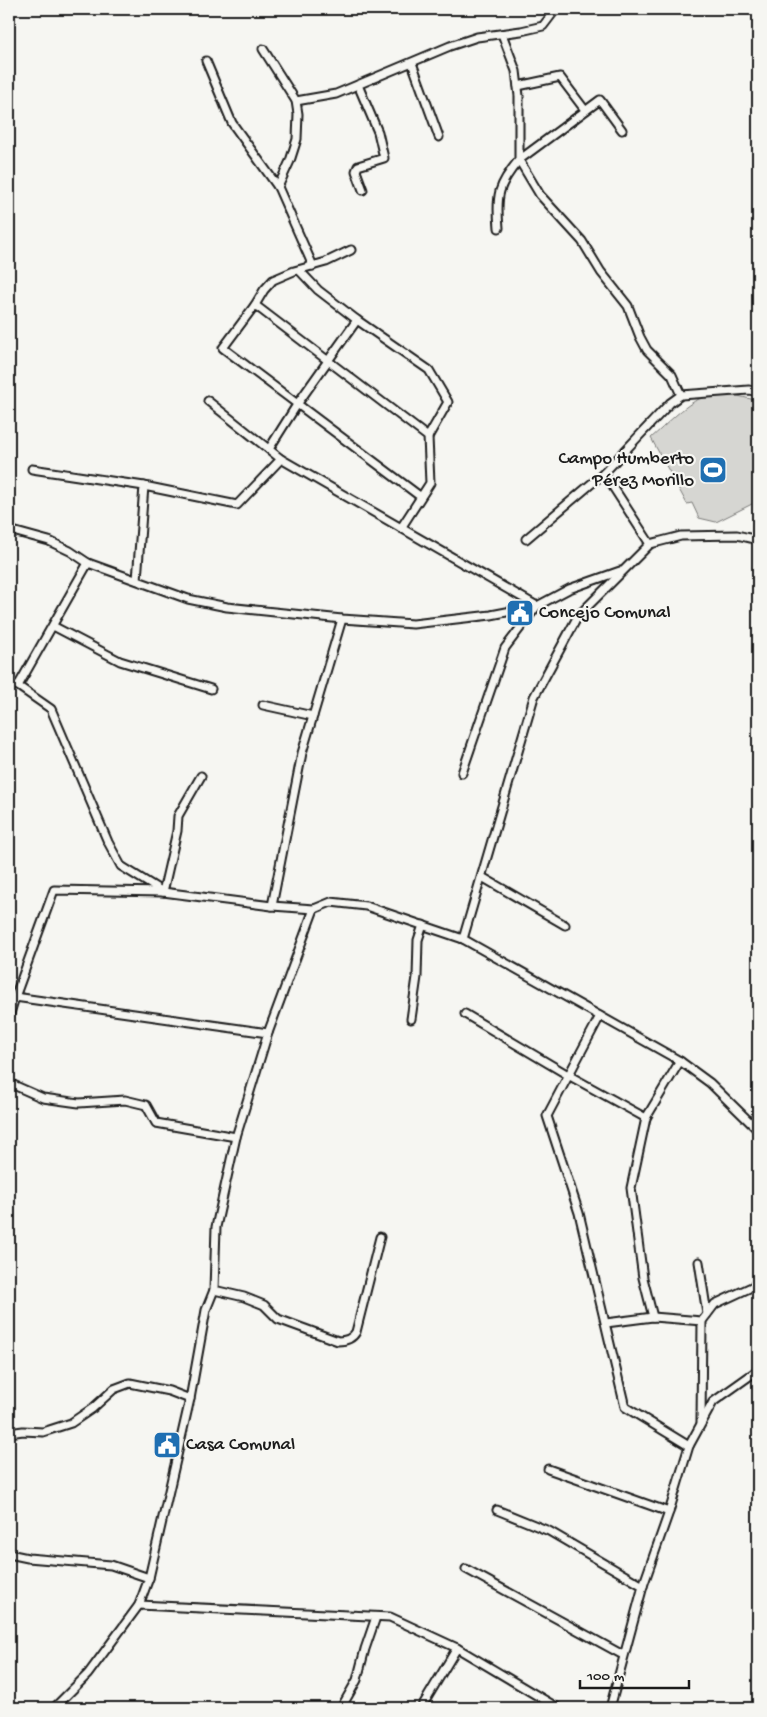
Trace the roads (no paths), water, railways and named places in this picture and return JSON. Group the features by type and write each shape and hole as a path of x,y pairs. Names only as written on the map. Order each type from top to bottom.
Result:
{"street":[{"path":"296,101 336,94 450,46 477,37 543,26 556,9"},
{"path":"502,34 516,71 519,160 540,194 582,241 601,272 628,306 646,350 672,375 681,395"},
{"path":"263,49 296,101 298,114 297,139 290,161 278,187"},
{"path":"206,61 232,123 278,187 313,266"},
{"path":"412,62 439,136"},
{"path":"518,86 560,77 585,110"},
{"path":"358,85 378,132 384,158 358,166 356,171 363,190"},
{"path":"499,228 498,192 507,174 519,160 600,100 622,130"},
{"path":"351,250 326,262 272,280 224,348 422,497"},
{"path":"299,270 318,290 357,320 429,370 448,402 428,437 430,482 401,528"},
{"path":"255,305 428,437"},
{"path":"268,449 357,320"},
{"path":"526,539 604,472 670,403 681,395 748,390 758,392"},
{"path":"208,401 281,459 536,606"},
{"path":"32,469 144,486 237,505 281,459"},
{"path":"604,472 650,544"},
{"path":"137,580 144,486"},
{"path":"9,530 50,541 88,563 188,599 227,607 413,624 491,615 536,606 569,588 623,570"},
{"path":"463,940 534,697 578,616 650,544 680,536 737,535 758,540"},
{"path":"18,686 88,563"},
{"path":"462,773 505,648 536,606"},
{"path":"272,906 302,753 342,619"},
{"path":"53,626 120,661 211,689"},
{"path":"9,683 18,686 51,708 108,842 121,866 162,892"},
{"path":"262,705 313,716"},
{"path":"162,892 177,831 178,816 201,776"},
{"path":"482,877 565,925"},
{"path":"9,1017 54,890 162,892 272,906 314,909 331,902 366,906 463,940 680,1061 710,1083 758,1130"},
{"path":"54,1708 88,1674 138,1605 148,1578 190,1399 206,1310 214,1290 216,1227 236,1138 268,1033 314,909"},
{"path":"411,1020 417,977 418,940 422,925"},
{"path":"15,997 268,1033"},
{"path":"465,1014 568,1075 646,1118"},
{"path":"600,1016 547,1116 578,1213 625,1407 688,1446"},
{"path":"653,1317 643,1278 631,1188 646,1118 680,1061"},
{"path":"9,1082 43,1098 79,1103 125,1100 146,1105 156,1123 236,1138"},
{"path":"214,1290 244,1297 264,1305 278,1319 338,1341 346,1340 353,1337 356,1332 380,1237"},
{"path":"699,1262 704,1317 701,1423"},
{"path":"606,1323 653,1317 704,1317 715,1304 758,1284"},
{"path":"610,1708 643,1586 669,1512 688,1446 713,1402 758,1370"},
{"path":"9,1433 23,1431 43,1432 71,1423 93,1408 114,1389 130,1383 169,1391 190,1399"},
{"path":"548,1469 669,1512"},
{"path":"497,1510 549,1531 643,1586"},
{"path":"9,1554 28,1558 111,1565 148,1578"},
{"path":"466,1569 623,1655"},
{"path":"138,1605 390,1617 457,1648 558,1708"},
{"path":"341,1708 356,1680 376,1617"},
{"path":"421,1708 457,1648"}],"place":[{"name":"Campo Humberto Pérez Morillo","path":"713,470"},
{"name":"Concejo Comunal","path":"520,613"},
{"name":"Casa Comunal","path":"167,1445"}]}
